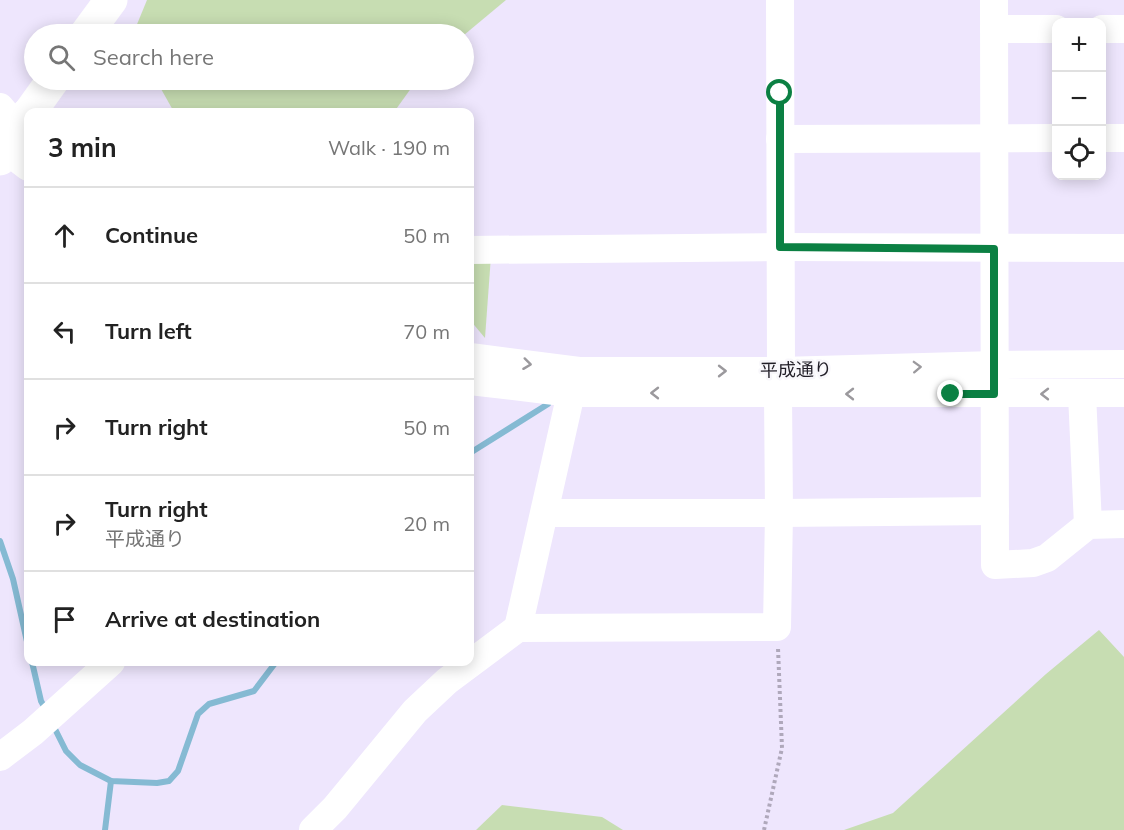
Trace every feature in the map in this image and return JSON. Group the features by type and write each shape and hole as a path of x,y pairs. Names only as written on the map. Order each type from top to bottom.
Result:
{"main road":[{"path":"93,24 111,0"},
{"path":"34,108 46,90"},
{"path":"15,135 24,122"}],"street":[{"path":"474,661 518,628 777,627 780,0"},
{"path":"994,0 995,566 1033,563 1112,527 1082,394"},
{"path":"994,29 1052,29"},
{"path":"1106,29 1124,29"},
{"path":"780,139 1052,138"},
{"path":"1106,138 1124,138"},
{"path":"474,250 780,247 1124,248"},
{"name":"平成通り","path":"474,358 575,382"},
{"name":"平成通り","path":"779,382 995,365 1124,364"},
{"name":"平成通り","path":"474,381 779,382 994,394 1124,393"},
{"path":"518,628 575,382"},
{"path":"545,513 995,511"},
{"path":"0,757 33,732 107,666"},
{"path":"313,830 335,808 415,711 467,666"}],"path":[{"path":"764,830 782,748 777,627"}],"green space":[{"path":"147,0 506,0 474,27 474,24 137,24"},
{"path":"162,90 410,90 397,108 172,108"},
{"path":"491,256 485,338 474,325 474,257"},
{"path":"1099,630 1124,657 1124,830 844,830 893,813 1046,674"},
{"path":"502,805 602,817 623,830 476,830"}],"waterway":[{"path":"474,450 548,404"},
{"path":"0,541 13,579 24,628"},
{"path":"33,666 41,701 46,710"},
{"path":"53,725 66,751 80,765 111,781 157,783 169,781 178,771 198,714 209,704 254,691 273,666"},
{"path":"105,830 111,781"}],"route":[{"path":"780,93 780,247 994,249 994,394 951,394"}]}
